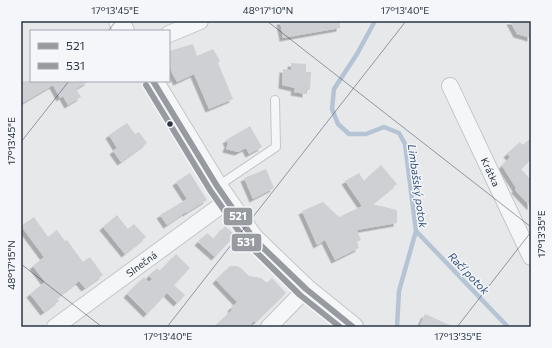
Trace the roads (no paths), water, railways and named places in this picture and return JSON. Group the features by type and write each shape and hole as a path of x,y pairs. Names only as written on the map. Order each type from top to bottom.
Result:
{"street":[{"path":"119,21 124,30"},
{"path":"170,34 200,21"},
{"path":"154,82 222,194 253,238 306,289 353,327"},
{"name":"Krátka","path":"450,86 531,257"},
{"name":"Slnečná","path":"55,327 222,194"},
{"path":"269,327 306,289"}],"lane":[{"path":"222,194 276,147 276,100"}],"waterway":[{"name":"Limbašský potok","path":"375,21 357,54 334,89 332,109 338,124 349,134 366,134 384,127 399,133 405,144 416,231 399,291 397,327"},
{"name":"Račí potok","path":"416,231 508,327"}]}
